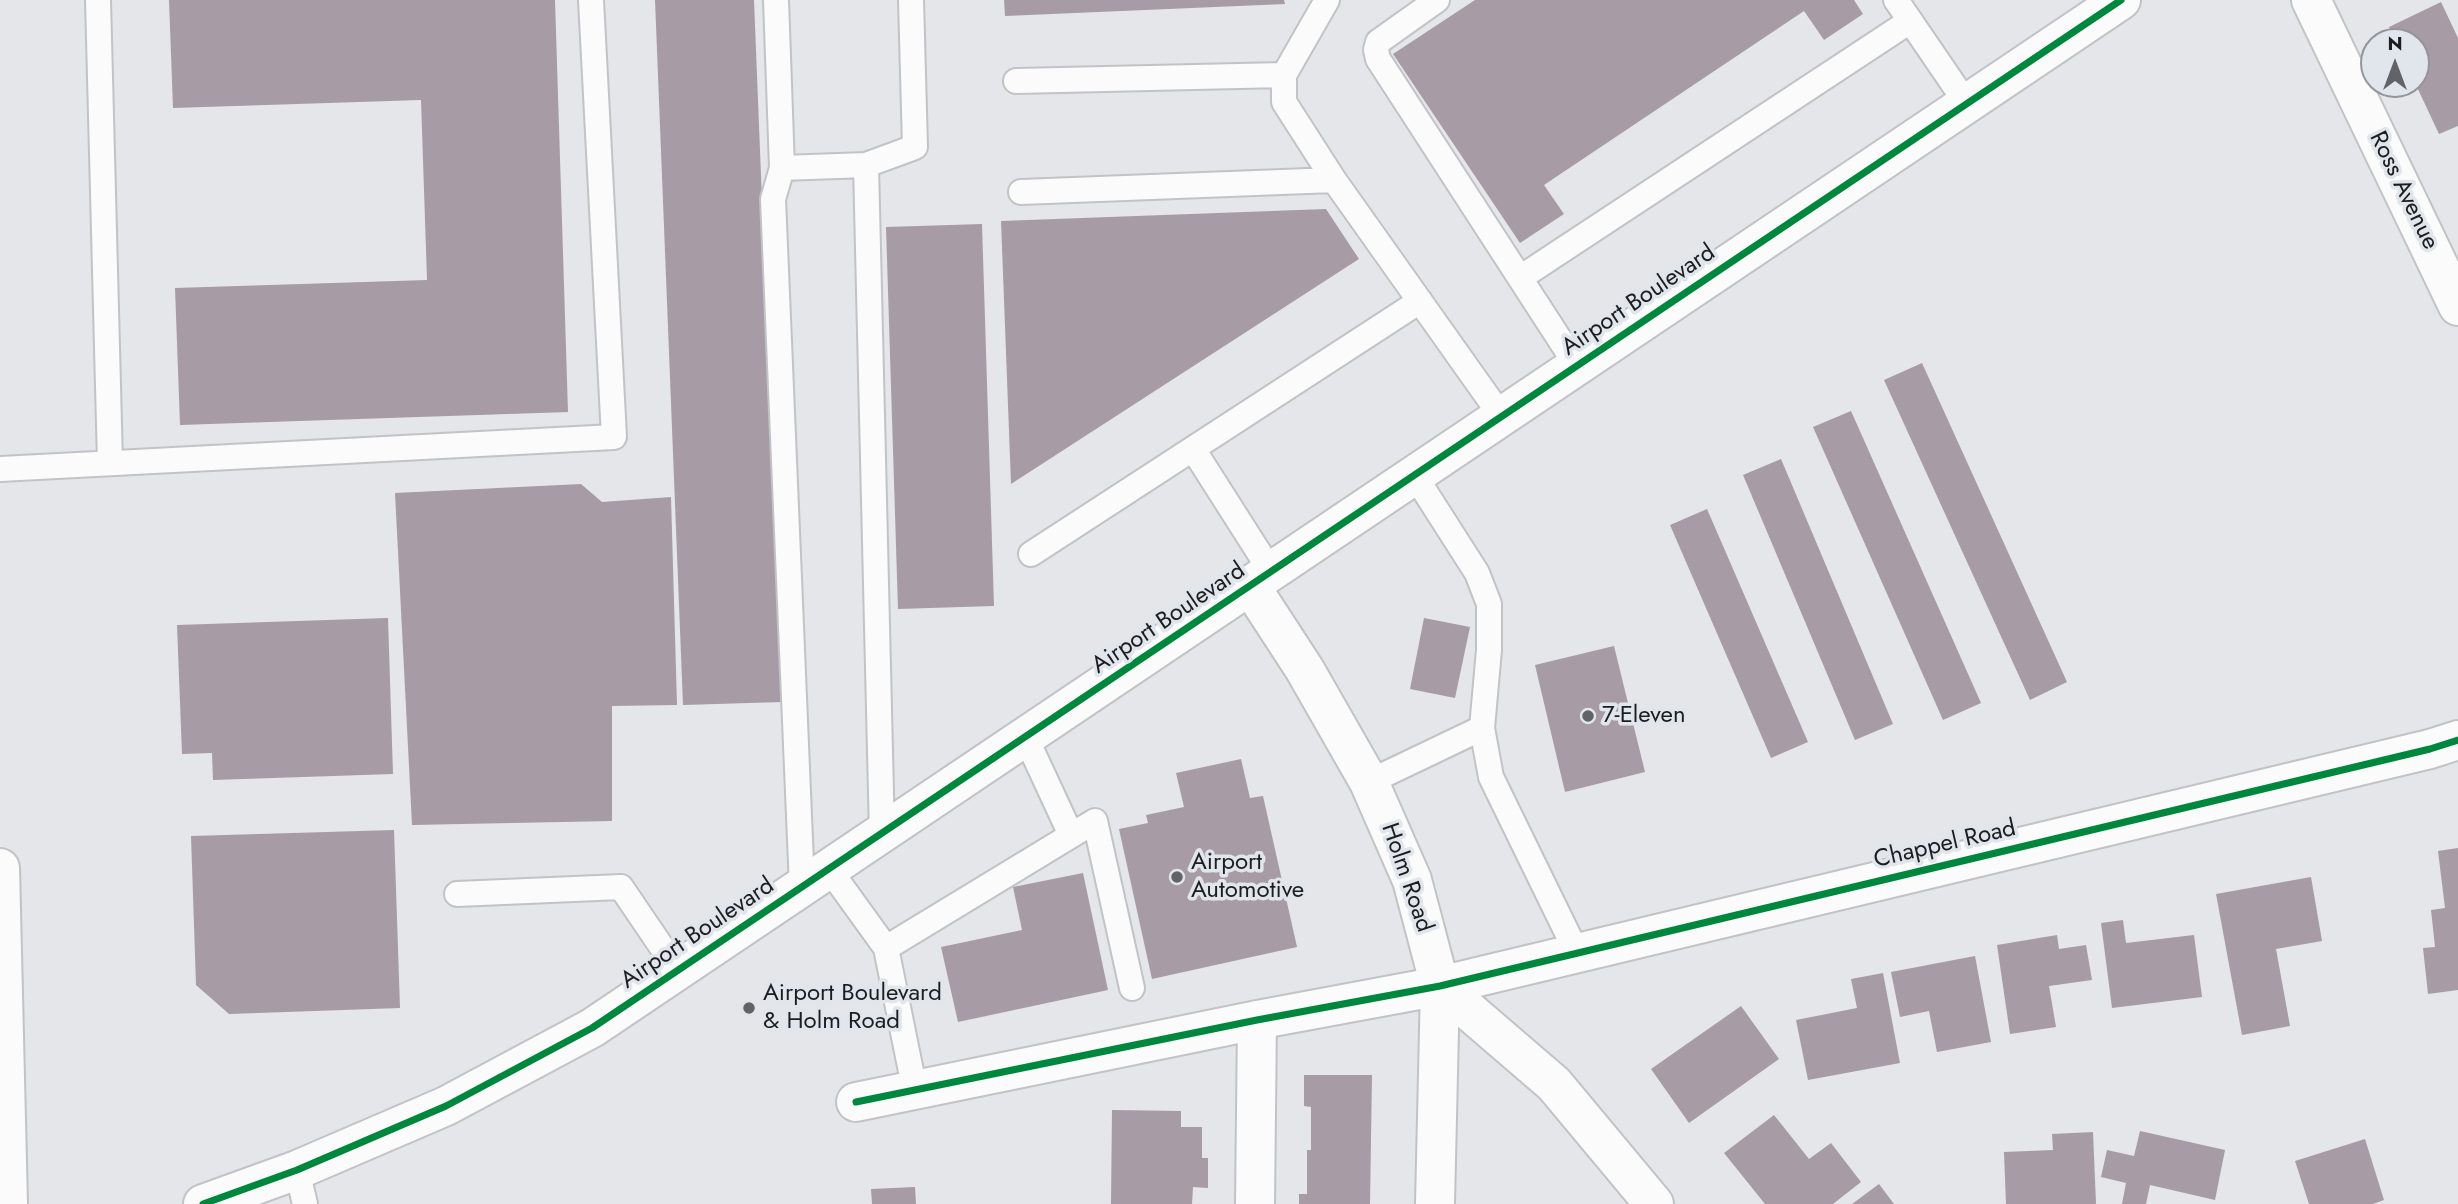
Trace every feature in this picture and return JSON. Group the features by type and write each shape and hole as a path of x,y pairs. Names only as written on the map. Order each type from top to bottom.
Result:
{"street":[{"name":"Airport Boulevard","path":"203,1204 301,1187 592,1028 2121,0"},
{"name":"Ross Avenue","path":"2311,0 2458,306"},
{"name":"Holm Road","path":"1261,580 1305,670 1370,782 1412,880 1440,986 1435,1204"},
{"name":"Chappel Road","path":"856,1102 1257,1020 1440,986 2430,749 2458,740"},
{"path":"0,868 8,1204"},
{"path":"1440,986 1554,1084 1654,1204"},
{"path":"1255,1204 1257,1020"}],"lane":[{"path":"98,0 110,463"},
{"path":"0,469 614,437 592,0"},
{"path":"776,0 782,168 773,199 816,878 886,948 915,1091"},
{"path":"782,168 866,165 915,147 911,0"},
{"path":"1327,0 1283,75 1284,102 1334,180 1502,417"},
{"path":"1437,0 1378,42 1378,59 1577,366"},
{"path":"1896,0 1967,104"},
{"path":"1520,278 1910,21"},
{"path":"1016,81 1283,75"},
{"path":"866,165 882,835"},
{"path":"1021,192 1334,180"},
{"path":"1031,554 1420,301"},
{"path":"1192,449 1261,580"},
{"path":"1415,476 1477,573 1489,604 1489,650 1482,728 1491,777 1577,953"},
{"path":"1370,782 1482,728"},
{"path":"1026,738 1071,835"},
{"path":"886,948 1095,821 1132,988"},
{"path":"457,894 621,887 678,971"}],"building":[{"path":"169,0 555,0 568,412 180,425 175,288 427,280 421,100 173,108"},
{"path":"655,0 754,0 782,702 683,705"},
{"path":"1004,0 1284,0 1285,4 1005,16"},
{"path":"1475,0 1854,0 1863,14 1824,40 1804,11 1544,185 1564,214 1520,243 1393,54"},
{"path":"2441,2 2458,38 2458,126 2439,134 2422,98 2430,98 2430,28 2389,27"},
{"path":"1326,209 1359,259 1011,484 1001,221"},
{"path":"982,224 994,606 898,609 886,227"},
{"path":"1922,363 2067,682 2030,700 1884,380"},
{"path":"1851,411 1981,703 1943,720 1813,427"},
{"path":"1781,459 1893,724 1855,740 1743,475"},
{"path":"581,484 602,502 671,497 677,705 612,706 612,821 412,825 395,493"},
{"path":"1707,509 1808,742 1771,758 1670,525"},
{"path":"388,618 393,774 213,780 212,753 182,754 177,625"},
{"path":"1424,618 1470,627 1455,698 1410,689"},
{"path":"1614,646 1645,772 1565,792 1535,665"},
{"path":"1241,759 1250,798 1263,796 1297,947 1152,979 1119,829 1148,823 1146,815 1184,807 1176,773"},
{"path":"394,830 400,1008 229,1014 196,985 191,836"},
{"path":"2458,848 2458,990 2428,994 2423,948 2435,947 2431,910 2445,908 2438,851"},
{"path":"1083,873 1108,990 958,1022 941,947 1022,930 1013,887"},
{"path":"2311,877 2322,941 2276,949 2290,1026 2242,1035 2216,894"},
{"path":"2123,920 2126,943 2194,935 2202,997 2112,1008 2101,923"},
{"path":"2057,935 2059,949 2086,945 2092,980 2049,986 2056,1027 2010,1034 1997,945"},
{"path":"1975,956 1991,1042 1937,1052 1929,1011 1900,1017 1891,972"},
{"path":"1883,973 1900,1063 1808,1080 1796,1020 1857,1008 1851,979"},
{"path":"1741,1006 1779,1059 1689,1123 1651,1069"},
{"path":"1304,1075 1372,1075 1370,1204 1299,1204 1299,1194 1307,1194 1307,1150 1311,1150 1311,1107 1304,1106"},
{"path":"1112,1110 1181,1111 1181,1127 1202,1127 1202,1158 1208,1158 1208,1188 1193,1187 1192,1204 1111,1204"},
{"path":"1774,1115 1809,1159 1831,1143 1861,1182 1833,1204 1765,1204 1724,1153"},
{"path":"2140,1131 2225,1150 2215,1200 2150,1185 2146,1204 2122,1204 2126,1183 2101,1177 2107,1150 2134,1156"},
{"path":"2093,1132 2096,1204 2006,1204 2004,1152 2053,1150 2052,1134"},
{"path":"2365,1139 2384,1200 2373,1204 2309,1204 2295,1161"},
{"path":"1879,1184 1894,1204 1852,1204"},
{"path":"915,1187 916,1204 872,1204 871,1189"}],"cycle path":[{"path":"203,1204 297,1170 446,1106 592,1028 2121,0"},
{"path":"856,1102 1257,1020 1440,986 2430,749 2458,740"}],"place":[{"name":"7-Eleven","path":"1588,716"},
{"name":"Airport Automotive","path":"1177,877"},
{"name":"Airport Boulevard & Holm Road","path":"749,1008"}]}
